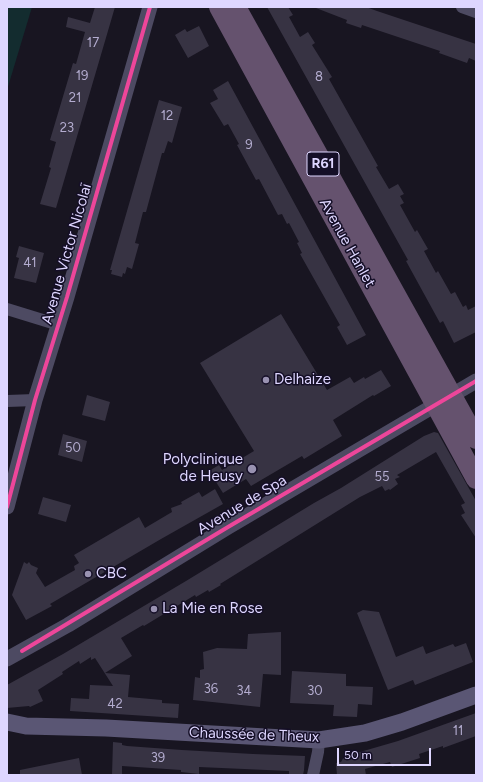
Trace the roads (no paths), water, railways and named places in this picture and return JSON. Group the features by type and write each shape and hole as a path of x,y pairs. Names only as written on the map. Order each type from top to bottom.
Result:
{"highway":[{"name":"Avenue Hanlet","path":"219,7 444,400 476,439"},
{"name":"Avenue Hanlet","path":"236,7 444,400 476,478"}],"main road":[{"name":"Chaussée de Theux","path":"7,722 26,726 106,728 318,740 364,733 402,722 476,695"},
{"name":"Chaussée de Theux","path":"7,730 26,726"}],"street":[{"name":"Avenue Victor Nicolaï","path":"7,507 35,400 59,325 150,7"},
{"path":"462,7 476,12"},
{"path":"7,309 59,325"},
{"name":"Avenue de Spa","path":"7,659 476,381"},
{"path":"7,401 35,400"},
{"path":"7,654 22,651"},
{"path":"313,775 318,752 318,740"}],"place":[{"name":"Delhaize","path":"266,380"},
{"name":"Polyclinique de Heusy","path":"252,469"},
{"name":"CBC","path":"88,574"},
{"name":"La Mie en Rose","path":"154,609"}]}
